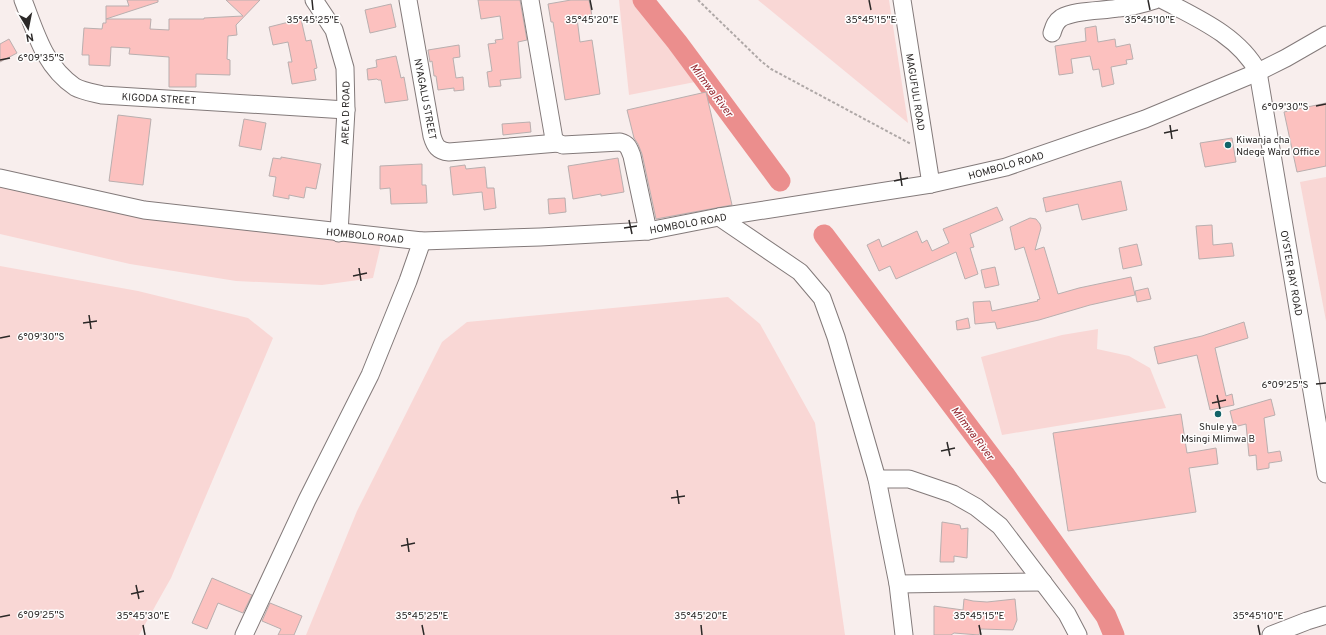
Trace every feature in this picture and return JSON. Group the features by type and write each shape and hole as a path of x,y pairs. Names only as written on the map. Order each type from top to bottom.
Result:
{"street":[{"name":"KIGODA STREET","path":"23,0 44,51 56,70 76,88 102,95 346,110"},
{"name":"AREA D ROAD","path":"314,0 334,30 345,68 346,110 339,232"},
{"name":"NYAGALU STREET","path":"408,0 432,136 435,146 439,150 450,152 558,143 564,145 620,142 626,144 632,156 648,231"},
{"path":"530,0 552,133 554,139 558,143"},
{"name":"MAGUFULI ROAD","path":"902,0 931,184"},
{"path":"1052,34 1055,24 1062,18 1072,14 1120,8 1155,0"},
{"path":"1164,0 1197,18 1228,38 1248,56 1258,72"},
{"name":"HOMBOLO ROAD","path":"0,178 144,210 422,241 540,237 648,231 719,217 931,184 1006,167 1145,119 1258,72 1326,35"},
{"name":"OYSTER BAY ROAD","path":"1258,72 1326,474"},
{"path":"719,217 800,272 822,298 836,337 877,479 898,584 904,635"},
{"path":"244,635 307,500 370,375 408,281 422,241"},
{"path":"877,479 909,479 953,494 976,507 1000,526 1067,614 1078,635"},
{"path":"898,584 1043,582"},
{"path":"1271,635 1326,615"}],"path":[{"path":"698,0 771,69 905,140 926,155"}],"shaded area":[{"path":"619,0 633,0 695,82 629,95"},
{"path":"758,0 889,0 908,123"},
{"path":"1326,177 1326,321 1300,182"},
{"path":"0,184 80,205 211,226 381,244 373,278 322,285 236,281 130,264 0,234"},
{"path":"0,266 138,291 248,318 273,338 171,578 139,635 0,635"},
{"path":"728,297 760,324 815,423 845,635 306,635 357,511 442,342 467,322"},
{"path":"1098,329 1097,349 1129,356 1150,368 1166,408 1002,435 981,357 1062,335"}],"building":[{"path":"127,0 158,0 158,2 106,19 106,6 129,6"},
{"path":"226,0 260,0 236,25 237,35 228,36 227,59 230,60 230,75 196,74 196,87 169,87 169,57 129,54 130,48 111,47 110,66 89,65 89,55 82,55 84,28 102,29 103,23 106,23 106,19 151,19 150,29 169,30 169,19 204,19 243,16"},
{"path":"478,0 520,0 527,40 518,42 521,78 500,80 501,86 489,87 487,72 492,71 488,44 496,43 495,40 503,39 500,16 481,19"},
{"path":"571,0 589,0 592,16 577,18 580,42 592,40 600,94 565,100 553,22 551,22 548,4"},
{"path":"391,4 396,27 370,33 365,10"},
{"path":"301,19 306,41 311,40 317,68 314,69 316,80 292,84 288,62 292,62 288,42 273,45 269,27"},
{"path":"1096,26 1098,42 1115,39 1116,47 1130,44 1133,59 1126,60 1127,64 1111,67 1114,84 1102,87 1099,69 1093,70 1090,56 1071,59 1073,73 1059,75 1055,46 1086,41 1085,28"},
{"path":"9,39 17,53 0,62 0,44"},
{"path":"459,45 460,57 453,58 456,78 463,77 464,90 454,91 454,88 438,90 436,76 434,76 432,61 430,62 428,50"},
{"path":"396,56 401,78 404,77 408,100 385,103 381,80 368,80 367,69 377,67 376,60"},
{"path":"706,92 732,205 656,219 642,154 634,138 627,110"},
{"path":"1326,103 1326,166 1297,172 1284,112"},
{"path":"118,115 151,119 143,185 109,181"},
{"path":"244,119 266,123 261,150 239,146"},
{"path":"530,122 531,132 503,135 502,124"},
{"path":"1232,138 1236,162 1205,167 1200,143"},
{"path":"281,157 321,164 316,189 306,187 304,198 289,195 289,199 273,196 276,177 269,176 273,158 281,159"},
{"path":"618,158 624,192 573,199 568,166"},
{"path":"422,164 422,185 426,185 427,203 391,204 390,188 380,189 380,166"},
{"path":"465,165 466,169 485,167 487,188 494,188 496,208 484,210 482,192 453,195 450,167"},
{"path":"1121,181 1127,210 1082,220 1078,204 1046,212 1043,198"},
{"path":"565,198 566,212 549,214 548,199"},
{"path":"997,207 1003,220 970,234 974,247 970,248 978,274 965,279 956,252 896,279 890,266 879,271 867,245 879,239 882,247 917,231 922,243 927,240 932,251 949,243 943,229"},
{"path":"1030,218 1036,219 1040,224 1041,228 1035,250 1044,247 1058,294 1131,277 1135,295 1090,305 1039,320 997,329 995,322 975,324 973,302 990,301 992,311 1038,301 1037,300 1040,299 1024,247 1015,250 1010,227"},
{"path":"1212,225 1213,245 1232,243 1234,256 1199,259 1196,226"},
{"path":"1137,244 1142,265 1123,269 1119,248"},
{"path":"995,267 999,285 985,288 981,270"},
{"path":"1148,288 1151,299 1137,302 1135,291"},
{"path":"968,318 970,328 957,330 956,321"},
{"path":"1244,322 1248,338 1215,348 1226,396 1232,394 1234,405 1210,410 1197,355 1158,364 1154,347 1202,336"},
{"path":"1271,399 1275,415 1264,418 1268,453 1280,451 1282,461 1269,463 1269,468 1257,470 1256,455 1249,456 1246,424 1234,427 1230,411"},
{"path":"1181,414 1187,453 1216,448 1218,464 1189,468 1196,512 1068,531 1053,433"},
{"path":"942,522 960,525 961,529 968,528 967,558 954,556 954,562 940,562"},
{"path":"212,578 252,595 243,613 218,603 207,629 192,623"},
{"path":"964,599 987,602 1015,599 1017,620 1013,630 981,629 979,635 954,633 951,635 934,635 934,606 963,610"},
{"path":"270,603 302,616 294,635 278,635 281,629 262,621"}],"waterway":[{"name":"Mlimwa River","path":"643,0 677,42 780,181"},
{"name":"Mlimwa River","path":"824,235 1004,474 1106,616 1114,635"}],"place":[{"name":"Kiwanja cha Ndege Ward Office","path":"1228,145"},
{"name":"Shule ya Msingi Mlimwa B","path":"1218,414"}]}
